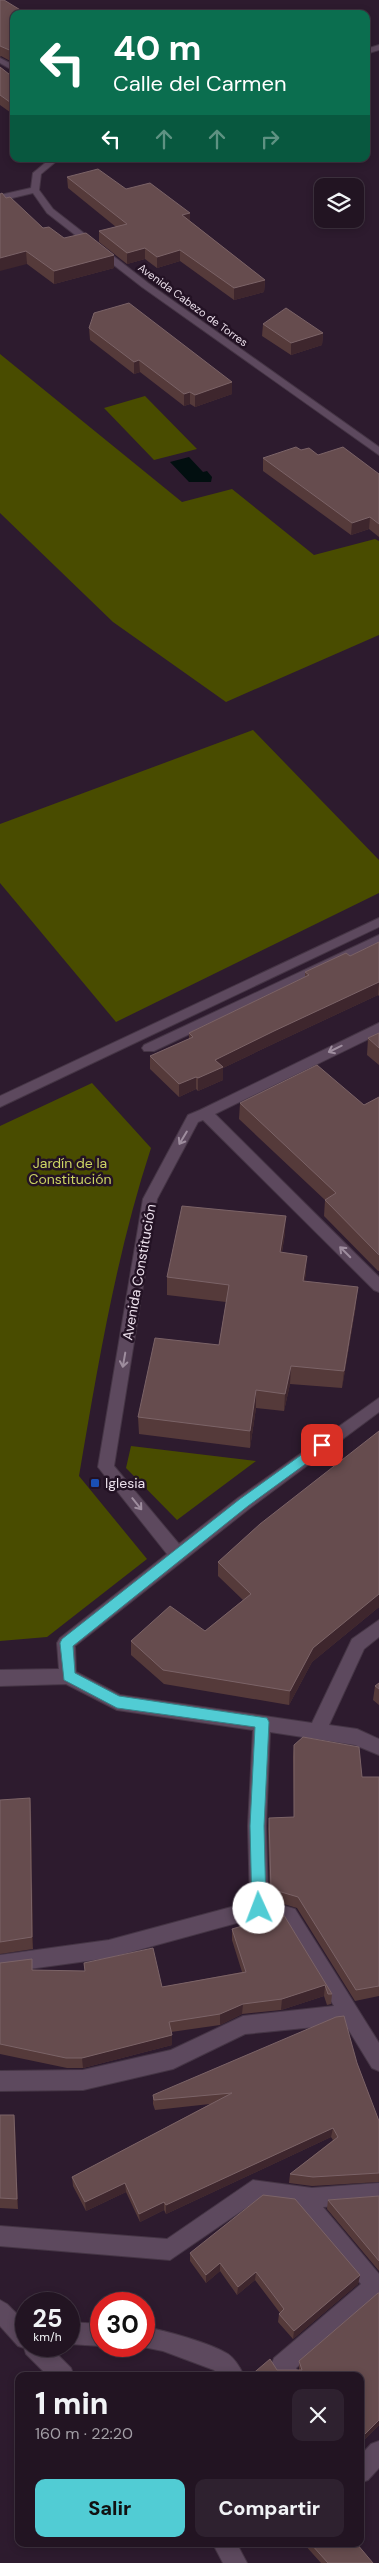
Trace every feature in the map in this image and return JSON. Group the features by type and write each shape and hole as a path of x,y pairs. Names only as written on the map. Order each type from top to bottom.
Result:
{"street":[{"path":"0,198 36,190 37,173 51,162"},
{"name":"Avenida Cabezo de Torres","path":"36,190 50,211 144,284 379,452"},
{"path":"0,1102 379,922"},
{"path":"149,1048 379,939"},
{"name":"Avenida Constitución","path":"178,1555 106,1467 150,1199 193,1119 379,1028"},
{"path":"206,1113 379,1286"},
{"path":"68,1676 66,1643 244,1503 379,1404"},
{"path":"317,1731 358,1644 379,1627"},
{"path":"0,1678 68,1676 117,1702 357,1737 379,1747"},
{"path":"259,1908 257,1826 262,1722"},
{"path":"0,1964 109,1949 259,1908 288,1915 379,2061"},
{"path":"0,2080 83,2080 173,2059 243,2025 348,2014"},
{"path":"0,2236 170,2250 253,2190 312,2198 379,2193"},
{"path":"286,2372 282,2366 377,2288 300,2196"},
{"path":"0,2311 15,2325"},
{"path":"155,2339 163,2340 221,2362 230,2372"},
{"path":"45,2357 59,2372"},
{"path":"364,2468 379,2452"},
{"path":"226,2547 236,2563"}],"green space":[{"path":"0,354 182,502 232,489 314,555 375,539 379,541 379,635 226,702 113,622 0,513"},
{"path":"145,396 197,449 154,460 104,408"},
{"path":"253,730 379,860 379,893 116,1022 0,883 0,824"},
{"name":"Jardín de la Constitución","path":"92,1083 151,1148 128,1229 109,1310 79,1476 147,1559 47,1637 0,1641 0,1126"},
{"path":"131,1446 256,1461 177,1520 126,1468"}],"shaded area":[{"path":"189,457 203,472 207,471 212,477 211,482 189,482 170,462"}],"building":[{"path":"0,0 4,0 20,10 10,10 10,50 0,46"},
{"path":"0,67 10,75 10,102 0,95"},
{"path":"98,169 126,189 150,183 190,213 182,215 265,280 234,288 180,250 157,257 145,248 127,253 99,231 127,224 67,177"},
{"path":"2,193 6,198 10,197 43,228 49,227 64,238 86,233 114,255 54,271 26,251 0,258 0,194"},
{"path":"129,303 232,382 195,395 190,392 184,394 139,360 134,362 89,328 94,313"},
{"path":"286,308 323,333 291,343 263,324"},
{"path":"296,447 301,450 309,448 318,455 343,447 379,474 379,524 370,517 352,523 263,458"},
{"path":"379,942 379,982 215,1060 223,1067 179,1084 150,1056 193,1037 189,1033 309,975 305,972 346,953 350,956"},
{"path":"379,1033 379,1048 368,1038"},
{"path":"317,1065 364,1105 379,1097 379,1255 325,1200 336,1193 240,1103"},
{"path":"182,1206 286,1216 280,1252 307,1256 303,1281 358,1287 344,1371 291,1366 285,1394 256,1390 250,1431 138,1417 155,1338 219,1345 229,1285 167,1277"},
{"path":"379,1431 379,1594 313,1648 290,1691 163,1670 131,1641 170,1606 205,1631 251,1594 218,1562 260,1524"},
{"path":"303,1737 359,1747 362,1777 379,1777 379,1986 356,1990 298,1897 271,1889 269,1818 294,1817 294,1745"},
{"path":"30,1798 32,1937 0,1942 0,1800"},
{"path":"268,1910 282,1912 332,1994 328,1994 325,1985 282,1999 243,2004 220,2014 169,2022 172,2035 82,2058 66,2058 0,2044 0,1963 32,1959 32,1970 85,1971 84,1963 153,1948 162,1987 246,1972 232,1929 269,1918"},
{"path":"344,2016 357,2063 379,2121 379,2173 313,2177 290,2174 338,2137 333,2128 166,2205 164,2202 139,2214 125,2183 85,2202 72,2177 232,2093 154,2100 153,2095 336,2017"},
{"path":"0,2115 14,2115 17,2199 0,2198"},
{"path":"263,2195 295,2199 360,2275 294,2331 279,2314 284,2309 256,2272 238,2287 220,2263 206,2275 190,2253"},
{"path":"379,2196 379,2261 328,2200"},
{"path":"379,2293 379,2420 364,2435 364,2372 255,2372 270,2359 277,2370 302,2370 299,2361"},
{"path":"314,2547 360,2547 373,2563 328,2563"}],"place":[{"name":"Iglesia","path":"95,1483"}],"route":[{"path":"259,1908 257,1826 262,1722 117,1702 68,1676 66,1643 244,1503 322,1445"}]}
